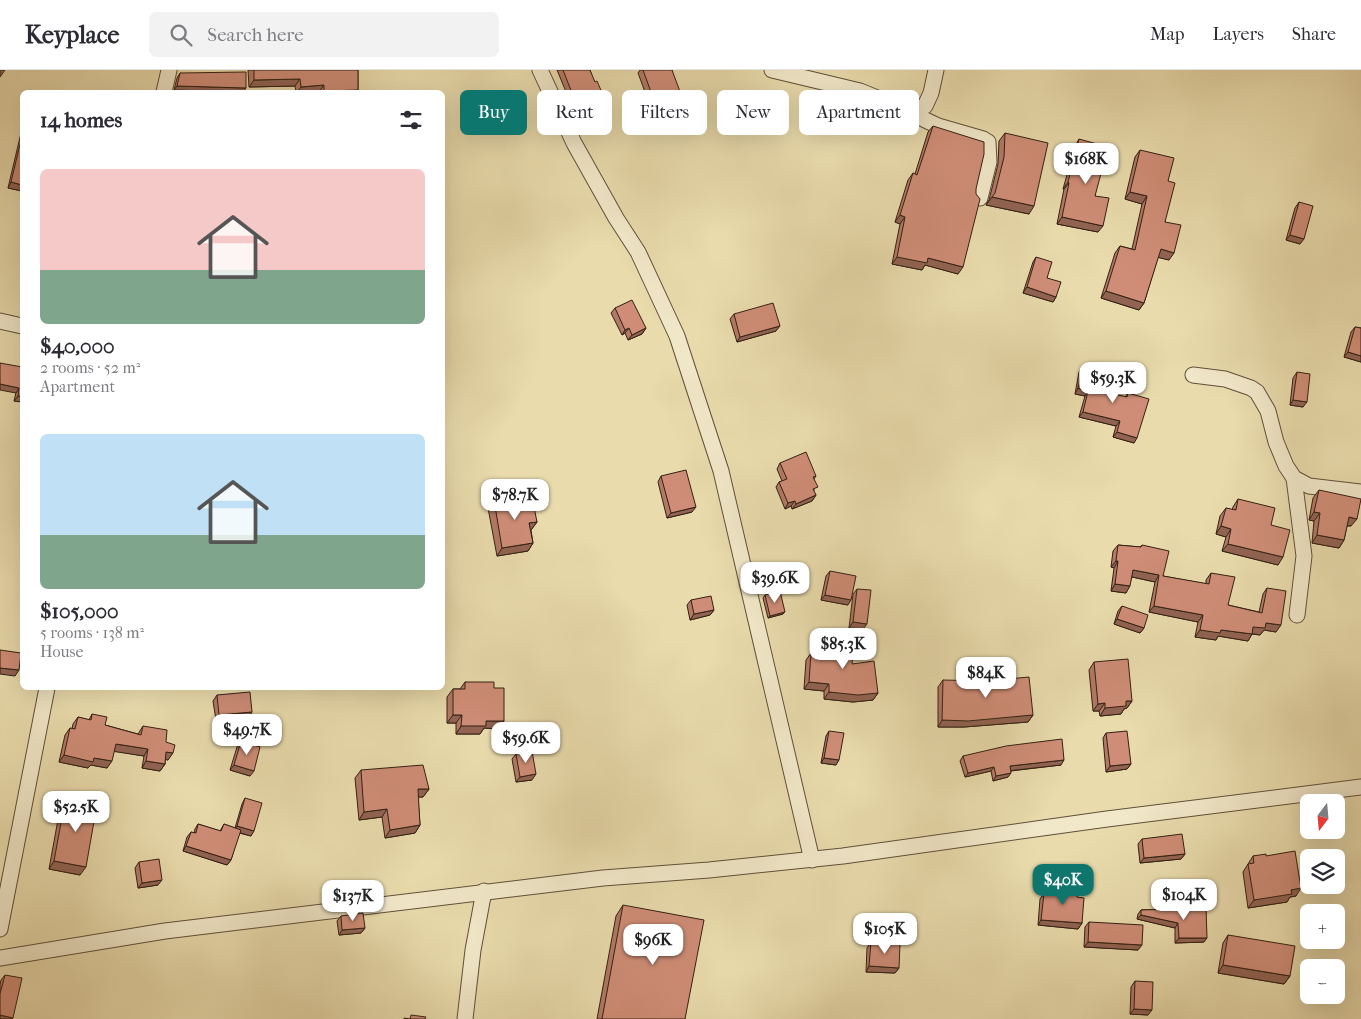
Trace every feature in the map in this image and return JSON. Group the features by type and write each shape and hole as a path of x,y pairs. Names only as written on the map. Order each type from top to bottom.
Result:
{"street":[{"path":"164,90 169,70"},
{"path":"540,70 574,143 616,218 638,252 677,336 721,471 812,860"},
{"path":"772,70 856,90"},
{"path":"919,108 925,106 931,93 936,70"},
{"path":"919,116 938,126 988,142 989,162 980,198"},
{"path":"0,322 20,326"},
{"path":"1193,375 1225,379 1252,388 1257,392 1268,411 1276,442 1286,466 1294,478 1304,556 1297,615"},
{"path":"1294,478 1310,486 1361,492"},
{"path":"0,929 47,690"},
{"path":"0,958 164,931 602,878 812,860 1107,819 1361,787"},
{"path":"465,1019 473,950 484,891"}],"building":[{"path":"254,70 358,70 358,90 324,90 324,85 301,87 300,79 254,80"},
{"path":"563,70 590,70 601,90 571,90"},
{"path":"643,70 672,70 679,90 650,90"},
{"path":"246,72 246,88 177,86 180,73"},
{"path":"933,126 984,142 984,154 976,189 976,194 980,199 963,267 928,258 927,263 897,257 905,217 900,215 913,173 917,175"},
{"path":"1005,133 1048,143 1034,206 992,197 995,193 1004,157"},
{"path":"1079,139 1108,147 1095,196 1109,198 1103,226 1062,217 1068,182"},
{"path":"20,144 20,184 11,182"},
{"path":"1140,150 1174,158 1168,181 1175,183 1165,222 1181,225 1174,253 1161,249 1144,303 1106,291 1120,246 1135,250 1147,196 1130,192"},
{"path":"1299,202 1313,206 1304,239 1290,235"},
{"path":"1036,257 1052,262 1047,278 1061,282 1056,297 1027,287"},
{"path":"632,300 646,328 632,335 629,328 625,330 615,308"},
{"path":"773,303 780,326 740,337 734,314"},
{"path":"1355,327 1361,328 1361,356 1348,352"},
{"path":"0,363 20,367 20,396 18,396 19,388 0,384"},
{"path":"1083,367 1104,371 1100,391 1127,397 1128,393 1149,399 1137,438 1117,432 1120,421 1083,412 1088,391 1078,388"},
{"path":"1297,372 1310,374 1307,402 1293,400"},
{"path":"806,452 816,476 813,477 818,487 813,489 816,495 796,504 795,501 788,503 779,482 787,479 780,463"},
{"path":"686,470 696,507 671,513 661,476"},
{"path":"1319,490 1361,499 1357,519 1349,517 1344,540 1317,535 1320,513 1314,512"},
{"path":"525,495 526,504 533,502 537,522 529,523 533,543 502,548 494,500"},
{"path":"1238,499 1275,508 1271,525 1290,530 1283,557 1228,544 1231,529 1221,526 1226,508 1236,510"},
{"path":"1118,545 1141,547 1142,545 1169,551 1163,576 1209,584 1211,573 1235,577 1228,605 1262,613 1267,588 1286,591 1281,625 1266,623 1265,628 1253,627 1252,634 1221,630 1220,633 1200,630 1203,615 1154,606 1159,575 1133,570 1130,586 1115,584"},
{"path":"830,571 856,576 851,600 825,595"},
{"path":"857,589 871,590 867,624 853,622"},
{"path":"780,591 785,612 770,616 765,595"},
{"path":"711,596 714,610 694,614 691,600"},
{"path":"1122,606 1148,615 1144,628 1117,619"},
{"path":"834,635 855,637 852,664 874,661 878,693 858,695 829,692 829,684 809,682 811,653 832,655"},
{"path":"0,650 20,653 19,670 0,668"},
{"path":"1128,659 1132,701 1126,701 1126,706 1105,708 1105,703 1098,704 1094,662"},
{"path":"1029,677 1033,715 968,721 942,720 943,680 987,681"},
{"path":"465,682 494,682 494,688 504,688 504,721 486,721 486,726 461,726 462,715 453,715 453,689 465,689"},
{"path":"250,692 252,712 219,715 217,695"},
{"path":"92,714 107,717 105,725 141,735 143,726 167,730 166,742 175,745 173,753 166,752 165,764 146,761 148,749 116,744 112,761 94,758 93,762 64,755 70,728 75,729 78,717 91,720"},
{"path":"829,731 844,733 839,760 824,758"},
{"path":"1127,731 1131,764 1110,766 1106,733"},
{"path":"1062,739 1064,760 1010,766 1011,773 996,776 994,767 968,773 963,756 1006,746"},
{"path":"241,741 260,747 254,771 234,765"},
{"path":"532,751 536,774 520,777 516,754"},
{"path":"423,765 429,789 418,789 420,825 390,830 387,809 364,812 361,770"},
{"path":"77,797 93,800 91,809 96,810 86,867 54,861 64,806 74,808"},
{"path":"245,798 262,803 254,831 237,826"},
{"path":"198,824 221,831 224,824 241,830 231,860 186,846 191,832 196,833"},
{"path":"1182,834 1185,854 1144,858 1142,839"},
{"path":"1295,851 1300,888 1291,890 1292,894 1254,900 1248,864 1254,863 1253,856 1266,854 1266,856"},
{"path":"159,859 162,880 142,883 139,862"},
{"path":"1057,885 1077,887 1077,897 1084,898 1082,923 1041,920 1044,893 1057,895"},
{"path":"623,905 704,920 685,1019 602,1019"},
{"path":"1206,908 1207,938 1179,938 1178,923 1141,915 1141,910"},
{"path":"363,913 365,928 342,930 341,916"},
{"path":"1089,922 1143,925 1142,945 1088,942"},
{"path":"1228,935 1295,946 1290,976 1223,965"},
{"path":"871,942 900,944 899,968 869,966"},
{"path":"5,975 22,978 13,1018 0,1015 0,994"},
{"path":"1135,981 1153,982 1152,1010 1134,1009"},
{"path":"411,1015 426,1017 425,1019 410,1019"}]}
